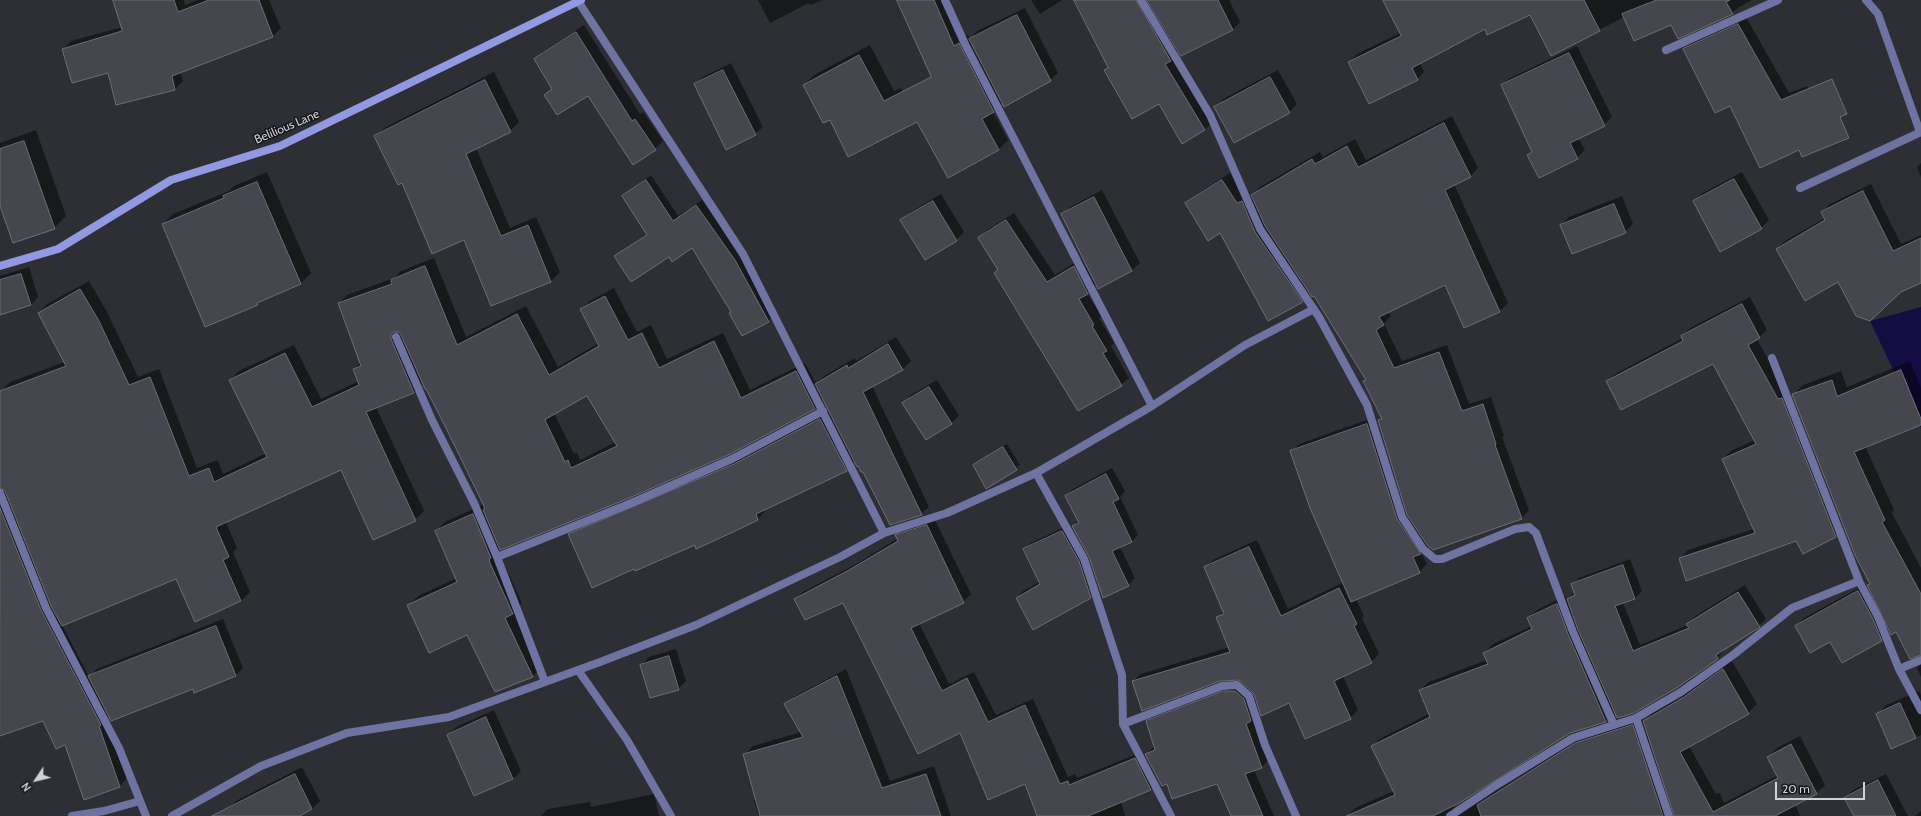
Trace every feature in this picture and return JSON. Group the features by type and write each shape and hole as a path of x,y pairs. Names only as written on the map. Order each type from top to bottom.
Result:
{"street":[{"path":"944,0 965,44 1152,406"},
{"path":"1141,0 1210,115 1260,229 1314,309 1367,405 1402,517 1423,549 1435,559 1442,559 1516,529 1529,527 1536,533 1573,632 1614,725"},
{"path":"1666,50 1778,0"},
{"path":"1800,188 1921,132 1878,14 1866,0"},
{"path":"579,1 743,254 884,533"},
{"name":"Belilious Lane","path":"0,266 58,249 171,180 280,146 579,1"},
{"path":"172,816 261,766 347,733 449,717 696,625 840,557 884,533 947,513 1036,473 1152,406 1244,345 1314,309"},
{"path":"396,337 432,420 474,503 546,682"},
{"path":"1772,358 1859,581 1921,710"},
{"path":"497,557 629,504 732,459 823,411"},
{"path":"1036,473 1084,559 1122,676 1124,724 1171,816"},
{"path":"0,493 46,608 119,748 146,816"},
{"path":"1450,816 1498,784 1573,738 1636,718 1681,692 1720,664 1792,608 1859,581"},
{"path":"1900,669 1921,660"},
{"path":"578,670 627,740 671,816"},
{"path":"1124,724 1222,686 1237,685 1249,696 1265,745 1296,816"},
{"path":"1636,718 1669,816"},
{"path":"72,816 104,811 140,801"}],"shaded area":[{"path":"1921,307 1921,428 1870,321"}],"building":[{"path":"113,0 174,0 178,12 209,0 259,0 273,37 172,76 175,90 116,105 108,73 72,83 62,49 122,31"},
{"path":"897,0 934,0 954,46 959,43 994,112 982,119 999,150 948,178 917,122 848,157 830,120 823,123 803,85 859,55 884,101 931,77"},
{"path":"1074,0 1136,0 1171,61 1165,64 1205,130 1182,144 1159,104 1132,119 1104,70 1108,68"},
{"path":"1147,0 1218,0 1233,30 1181,56"},
{"path":"1383,0 1584,0 1600,31 1551,56 1530,15 1487,35 1485,29 1412,68 1418,80 1369,104 1348,62 1401,36"},
{"path":"1657,0 1730,0 1726,2 1733,14 1678,39 1671,25 1634,41 1622,14"},
{"path":"1017,15 1051,81 1004,107 969,39"},
{"path":"1738,24 1781,100 1832,79 1847,114 1840,117 1849,138 1802,157 1799,150 1760,168 1730,106 1715,113 1683,49"},
{"path":"576,32 632,121 635,119 656,150 633,165 588,96 557,115 544,95 552,89 534,59"},
{"path":"1569,53 1605,126 1570,143 1578,159 1539,178 1527,155 1532,152 1501,85"},
{"path":"723,70 756,135 726,150 694,84"},
{"path":"1270,77 1290,113 1234,143 1214,107"},
{"path":"485,80 511,132 466,154 501,236 528,225 551,282 491,306 464,240 432,254 402,183 398,185 374,136"},
{"path":"1444,123 1471,177 1445,190 1500,312 1464,328 1445,285 1379,317 1384,325 1376,330 1394,368 1439,352 1462,411 1483,404 1496,444 1495,445 1522,519 1433,550 1427,545 1407,515 1378,420 1382,419 1363,381 1366,380 1314,296 1312,297 1265,226 1251,195 1312,159 1315,164 1347,146 1358,167"},
{"path":"24,141 55,229 13,243 0,206 0,149"},
{"path":"1734,179 1762,229 1720,252 1693,201"},
{"path":"646,180 673,221 696,205 735,260 769,322 742,336 729,313 731,312 692,248 672,262 669,257 631,282 614,256 647,235 622,196"},
{"path":"1222,180 1237,203 1242,201 1255,232 1303,302 1268,321 1220,233 1208,241 1185,203"},
{"path":"257,182 301,284 257,303 258,305 205,327 162,224 224,198 223,196"},
{"path":"1863,191 1893,251 1921,238 1921,283 1901,292 1870,321 1856,316 1838,282 1805,301 1776,249 1825,220 1821,212"},
{"path":"1094,197 1132,271 1098,289 1061,214"},
{"path":"933,201 957,241 925,260 900,220"},
{"path":"1614,204 1626,233 1572,254 1560,225"},
{"path":"1006,220 1047,282 1074,266 1088,294 1079,299 1094,325 1092,326 1107,351 1103,353 1122,386 1078,411 994,273 998,270 978,238"},
{"path":"425,266 457,345 517,314 549,375 599,346 580,309 605,296 628,340 642,333 659,368 714,341 741,398 796,371 815,409 730,454 627,499 500,550 483,510 485,509 484,506 425,389 401,335 399,332 394,332 391,334 391,339 414,393 366,412 416,521 373,540 341,470 216,527 229,557 223,560 241,601 195,622 176,579 62,626 51,606 5,491 0,488 0,391 66,366 38,313 80,289 99,321 129,385 150,377 189,476 209,468 214,482 267,457 229,380 285,353 312,407 359,385 353,369 361,366 338,303 392,284 391,280","holes":["587,396 617,446 571,468 568,460 565,462 545,420"]},
{"path":"21,274 31,305 0,315 0,280"},
{"path":"1742,304 1760,338 1748,345 1778,399 1782,398 1836,537 1803,554 1796,541 1686,581 1679,558 1755,533 1722,459 1756,444 1713,364 1621,410 1606,381 1683,341 1681,336"},
{"path":"888,344 903,370 863,392 922,515 890,525 863,472 861,472 858,466 857,467 815,384 847,365 848,368"},
{"path":"1901,370 1921,419 1921,425 1854,452 1885,520 1882,522 1921,594 1921,655 1910,659 1896,632 1891,635 1867,585 1870,584 1855,555 1792,394 1832,380 1837,396"},
{"path":"929,387 952,424 926,440 902,403"},
{"path":"820,419 847,471 756,514 758,520 731,533 696,549 695,545 635,571 634,569 592,588 568,534 734,464"},
{"path":"1367,424 1397,519 1421,554 1413,557 1420,573 1351,602 1310,508 1290,451"},
{"path":"1003,447 1017,470 986,489 973,465"},
{"path":"1106,474 1119,499 1113,502 1132,542 1112,551 1129,586 1103,598 1089,557 1072,526 1079,523 1065,496"},
{"path":"0,508 41,610 101,725 99,726 120,787 84,800 65,745 56,749 43,721 0,736"},
{"path":"473,514 491,558 489,559 490,563 513,614 505,618 533,677 495,692 467,635 429,653 407,605 457,582 435,531"},
{"path":"927,525 964,603 911,628 942,691 967,678 988,722 1025,705 1060,784 1068,781 1069,785 1135,758 1151,790 1088,816 1037,816 1025,784 988,800 960,733 918,754 843,603 805,620 794,599 849,570 898,541 895,535"},
{"path":"1062,531 1079,561 1091,598 1033,630 1016,598 1040,584 1023,549"},
{"path":"1249,547 1281,616 1339,588 1357,624 1354,626 1372,663 1334,681 1351,719 1305,739 1289,703 1261,716 1254,694 1239,680 1220,681 1142,711 1132,681 1230,652 1216,617 1224,614 1204,567"},
{"path":"1623,565 1635,599 1615,606 1633,651 1689,628 1686,624 1738,592 1760,627 1716,655 1718,659 1678,687 1634,713 1617,718 1578,630 1567,599 1575,595 1571,584"},
{"path":"1858,591 1873,619 1882,641 1842,663 1830,642 1810,653 1795,626"},
{"path":"1557,604 1568,634 1606,722 1570,733 1461,802 1433,816 1346,816 1395,795 1371,746 1430,717 1419,690 1488,664 1483,653 1532,629 1527,618"},
{"path":"216,626 236,676 194,693 193,689 111,721 88,676"},
{"path":"669,656 679,690 650,698 640,665"},
{"path":"1723,669 1749,714 1680,752 1713,812 1778,778 1767,757 1791,744 1817,794 1775,816 1674,816 1643,721 1684,697"},
{"path":"837,676 882,788 926,774 941,816 760,816 743,754 803,737 784,704"},
{"path":"1223,691 1235,691 1244,699 1251,721 1246,724 1262,768 1245,774 1263,816 1231,816 1217,784 1172,799 1167,784 1162,786 1145,754 1155,750 1146,721"},
{"path":"1900,703 1916,738 1891,749 1876,714"},
{"path":"486,717 513,779 474,796 447,735"},
{"path":"1633,725 1663,816 1481,816 1477,805 1575,743"},
{"path":"295,774 312,809 300,816 212,816"},
{"path":"1878,780 1896,816 1854,816 1844,798"}]}
